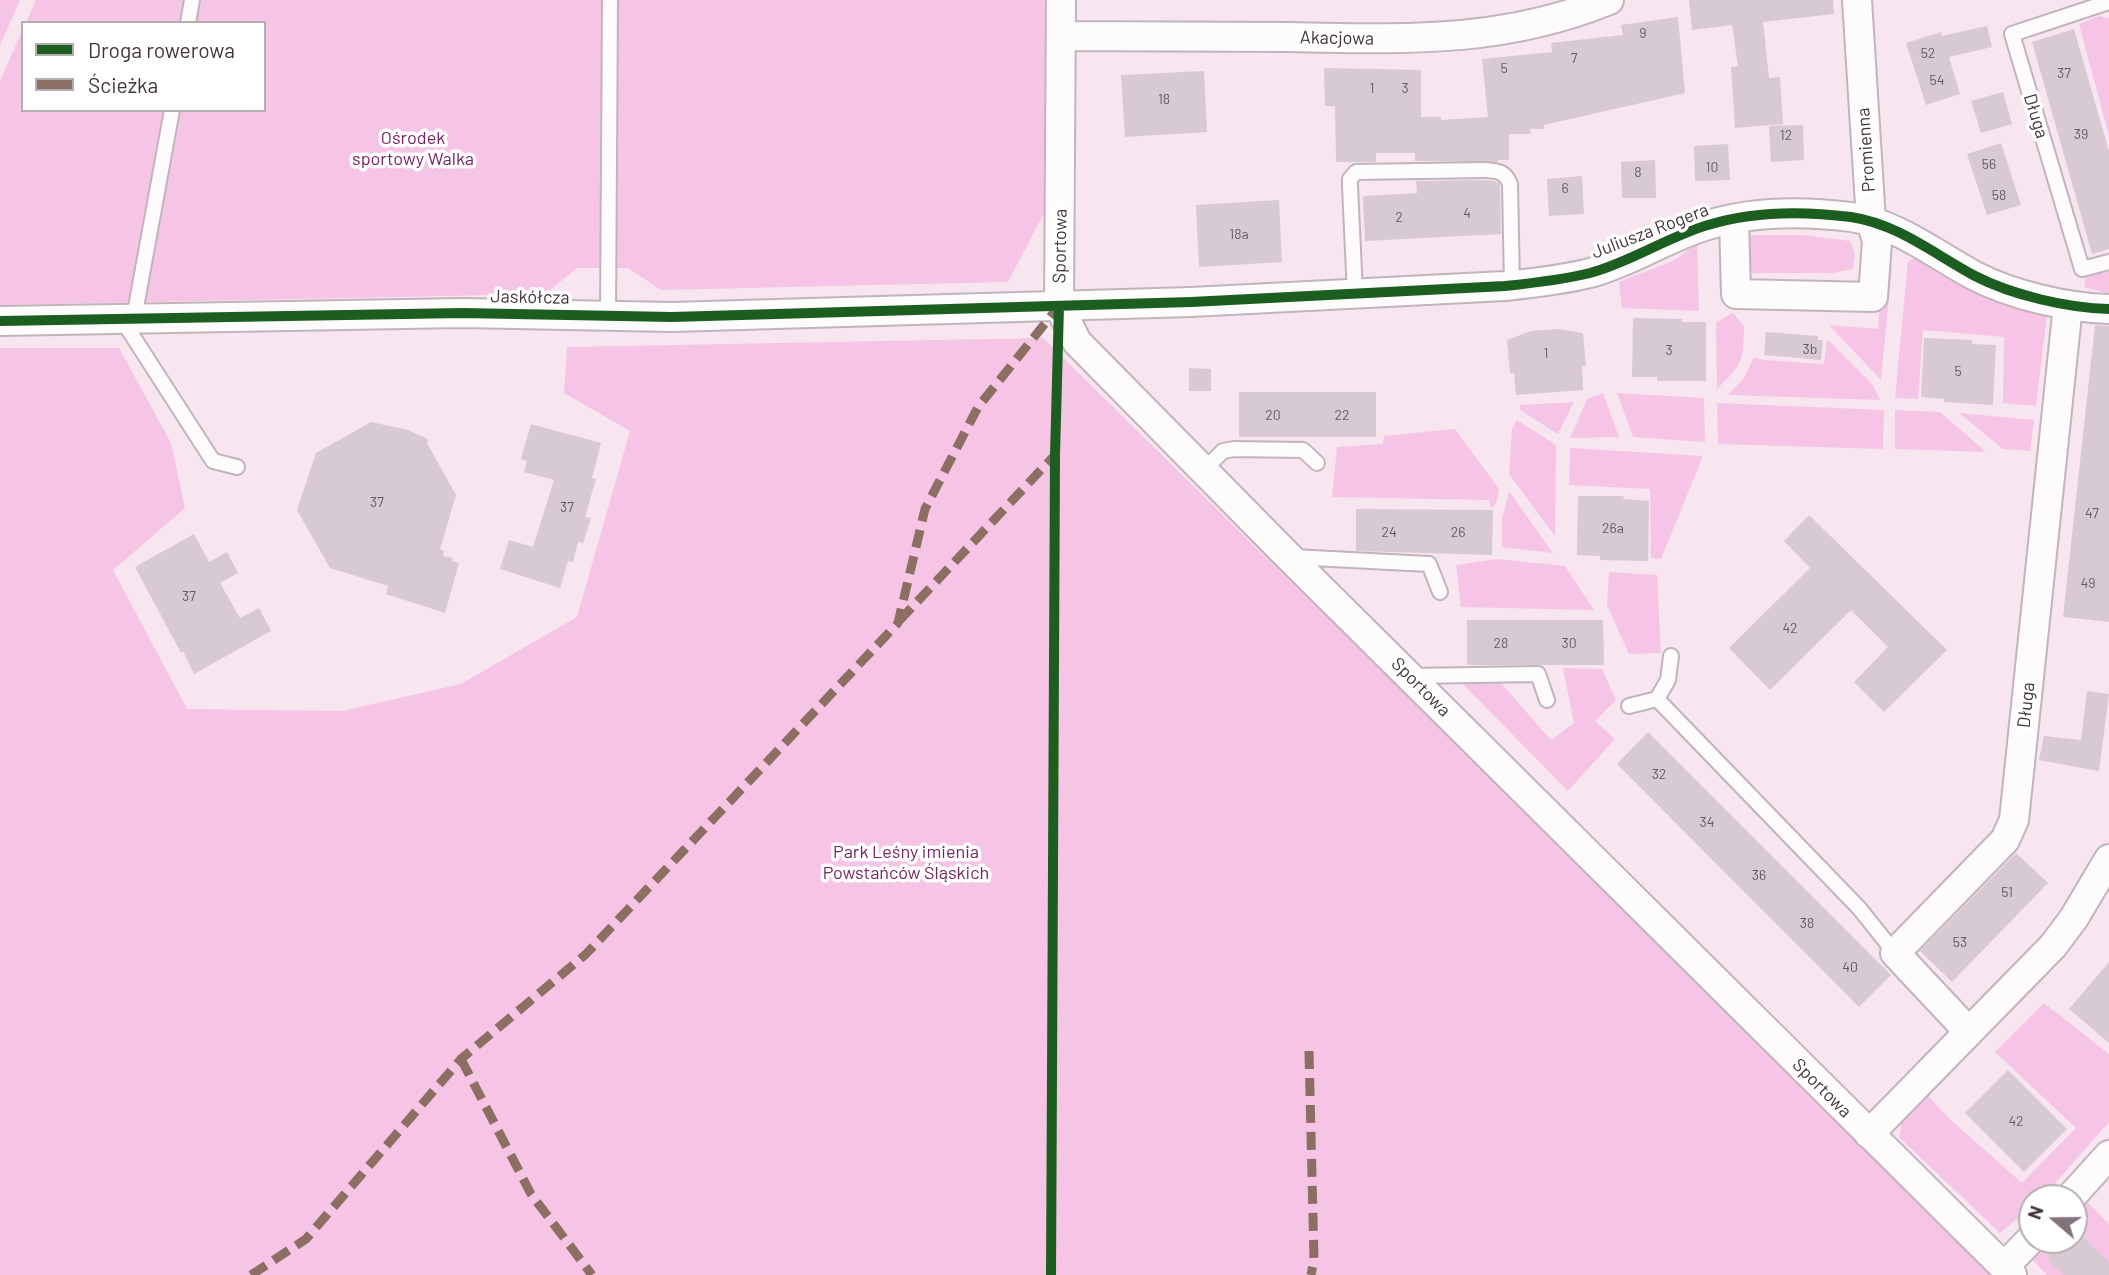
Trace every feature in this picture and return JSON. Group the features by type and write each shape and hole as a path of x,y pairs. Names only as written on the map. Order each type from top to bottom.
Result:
{"street":[{"name":"Sportowa","path":"1061,0 1059,306 1077,342 1289,557 2008,1271"},
{"name":"Akacjowa","path":"1060,36 1452,37 1523,28 1582,11 1609,0"},
{"name":"Promienna","path":"1734,219 1736,294 1872,297 1877,241 1871,221 1857,0"},
{"name":"Juliusza Rogera","path":"1059,306 1355,294 1547,281 1589,273 1707,225 1734,219 1796,214 1871,221 1912,238 1977,277 2012,290 2068,305 2109,309"},
{"name":"Długa","path":"1895,954 2005,841 2014,820 2068,305"},
{"name":"Jaskółcza","path":"0,321 462,313 673,317 1059,306"},
{"path":"1869,1134 2053,946 2074,918 2109,859"},
{"path":"1895,954 1969,1032"},
{"path":"2083,1184 2109,1155"},
{"path":"2008,1271 2020,1254"}],"lane":[{"path":"188,21 192,0"},
{"path":"608,317 610,0"},
{"name":"Długa","path":"2109,2 2012,34 2082,269 2109,262"},
{"path":"172,112 128,318 213,461 237,467"},
{"path":"1355,294 1350,179 1356,173 1485,170 1507,176 1510,184 1512,285"},
{"path":"1203,471 1223,451 1234,449 1303,450 1317,463"},
{"path":"1289,557 1429,564 1440,592"},
{"path":"1629,706 1657,699 1668,680 1671,656"},
{"path":"1410,676 1538,674 1547,700"},
{"path":"1657,699 1859,908 1895,954"}],"green space":[{"path":"0,0 20,0 0,45"},
{"name":"Ośrodek sportowy Walka","path":"36,0 1048,0 1046,209 1008,282 661,290 628,268 577,268 545,294 0,305 0,81 21,34 21,112 266,112 266,21 27,21"},
{"path":"2099,16 2109,18 2109,136 2079,24"},
{"path":"1802,235 1850,241 1855,255 1853,269 1832,273 1753,273 1749,267 1747,237"},
{"path":"1697,243 1699,311 1622,308 1619,282 1675,260"},
{"path":"1915,258 1946,278 1978,293 2011,306 2047,315 2036,406 2003,403 2004,337 1923,330 1918,399 1895,398 1908,261"},
{"path":"1883,265 1892,266 1881,380 1829,325 1878,329"},
{"path":"2109,272 2109,294 2084,287 2087,273"},
{"path":"1733,313 1744,326 1742,355 1737,368 1717,389 1716,322"},
{"name":"Park Leśny imienia Powstańców Śląskich","path":"1043,338 1995,1275 0,1275 0,348 119,348 171,443 185,508 113,570 187,709 342,711 461,684 577,617 630,431 564,393 567,347"},
{"path":"1827,339 1873,385 1880,400 1728,395 1744,378 1754,357 1824,364"},
{"path":"1603,393 1619,437 1570,438 1587,399"},
{"path":"1617,393 1704,398 1705,442 1633,437"},
{"path":"1574,402 1558,434 1520,410 1520,405"},
{"path":"1717,403 1884,410 1883,449 1718,444"},
{"path":"1895,410 1940,412 1986,452 1895,449"},
{"path":"1959,413 2034,420 2030,451 2003,449"},
{"path":"1517,420 1556,445 1555,536 1509,474 1512,429"},
{"path":"1455,429 1499,489 1496,504 1491,508 1489,500 1332,497 1337,447 1383,444 1384,436"},
{"path":"1570,448 1703,456 1661,559 1651,558 1650,489 1569,485"},
{"path":"1509,491 1553,553 1502,547 1502,519"},
{"path":"1497,559 1565,566 1594,610 1461,607 1456,565"},
{"path":"1609,572 1657,575 1661,653 1629,654 1607,605"},
{"path":"1563,668 1602,669 1616,700 1595,721 1615,739 1568,791 1459,680 1498,680 1551,740 1574,723"},
{"path":"2044,1003 2109,1054 2109,1122 2054,1184 2018,1184 2018,1218 2000,1233 1899,1137 1903,1117 1926,1094 2022,1183 2076,1128 1995,1052"},
{"path":"2088,1203 2109,1224 2109,1275 2047,1275 2032,1259 2036,1254 2088,1254"}],"building":[{"path":"1689,0 1833,0 1834,14 1763,22 1769,78 1780,77 1783,124 1735,128 1731,67 1738,66 1732,25 1692,30"},
{"path":"1678,17 1685,93 1544,125 1544,129 1530,129 1531,134 1509,134 1509,160 1415,161 1415,153 1376,153 1376,162 1336,162 1335,106 1325,106 1324,68 1421,70 1421,117 1441,117 1441,120 1488,117 1482,59 1552,52 1551,43 1623,35 1621,25"},
{"path":"1987,26 1992,47 1949,57 1960,94 1926,105 1906,43 1941,32 1942,36"},
{"path":"2074,29 2109,151 2109,249 2092,254 2032,42"},
{"path":"1204,71 1207,132 1125,137 1121,75"},
{"path":"2003,92 2012,124 1981,133 1971,101"},
{"path":"1803,125 1804,160 1771,162 1769,126"},
{"path":"2001,143 2021,205 1987,215 1967,154"},
{"path":"1728,144 1730,180 1695,181 1694,146"},
{"path":"1655,160 1656,198 1622,198 1621,162"},
{"path":"1582,176 1584,214 1549,216 1547,179"},
{"path":"1485,180 1500,184 1501,234 1365,241 1363,196 1417,193 1416,181"},
{"path":"1279,200 1282,262 1199,267 1196,205"},
{"path":"1633,318 1706,322 1706,381 1657,381 1657,377 1632,377"},
{"path":"2095,325 2109,326 2109,622 2063,617"},
{"path":"1558,329 1583,333 1586,366 1582,366 1583,390 1516,395 1514,373 1510,373 1507,340 1531,331"},
{"path":"1766,332 1818,336 1818,340 1823,340 1821,360 1764,355"},
{"path":"1924,338 1972,340 1972,344 1996,345 1993,405 1944,402 1944,399 1921,397"},
{"path":"1189,368 1211,369 1211,391 1189,391"},
{"path":"1239,392 1376,392 1376,437 1239,437"},
{"path":"371,422 408,430 428,439 427,443 456,495 440,549 444,551 443,556 453,558 452,561 459,563 445,613 386,594 388,586 330,568 297,510 316,453"},
{"path":"531,424 601,443 592,478 596,479 585,517 591,518 583,543 578,542 573,562 568,561 560,588 500,569 509,540 533,547 554,480 524,472 527,461 521,459"},
{"path":"1578,496 1624,496 1623,499 1649,501 1648,561 1600,560 1600,556 1577,555"},
{"path":"1356,509 1493,510 1492,555 1356,551"},
{"path":"1809,515 1947,650 1884,712 1854,682 1888,647 1851,610 1770,690 1729,648 1810,568 1784,541"},
{"path":"194,534 209,562 227,552 238,573 220,583 240,618 259,608 271,631 194,674 135,567"},
{"path":"1467,620 1603,620 1604,665 1467,665"},
{"path":"2087,691 2109,694 2099,771 2039,760 2044,736 2081,740"},
{"path":"1648,732 1891,975 1859,1007 1617,764"},
{"path":"2016,853 2048,883 1952,982 1920,951"},
{"path":"2109,962 2109,1043 2069,1009"},
{"path":"2008,1070 2067,1129 2024,1172 1965,1113"},
{"path":"2088,1242 2109,1262 2109,1275 2064,1275 2047,1259 2052,1254 2088,1254"}],"marked path":[{"path":"251,1275 306,1239 461,1059 586,954 898,623 925,509 978,407 1059,306"},
{"path":"899,621 1055,455"},
{"path":"1309,1051 1314,1259 1311,1275"},
{"path":"461,1059 531,1194 592,1275"}],"cycle path":[{"path":"0,321 462,313 672,317 1191,302 1505,286 1590,273 1620,263 1693,230 1725,220 1797,213 1868,221 1900,233 1975,276 2006,289 2058,303 2109,309"},
{"path":"1051,1275 1055,455 1059,306"}]}
